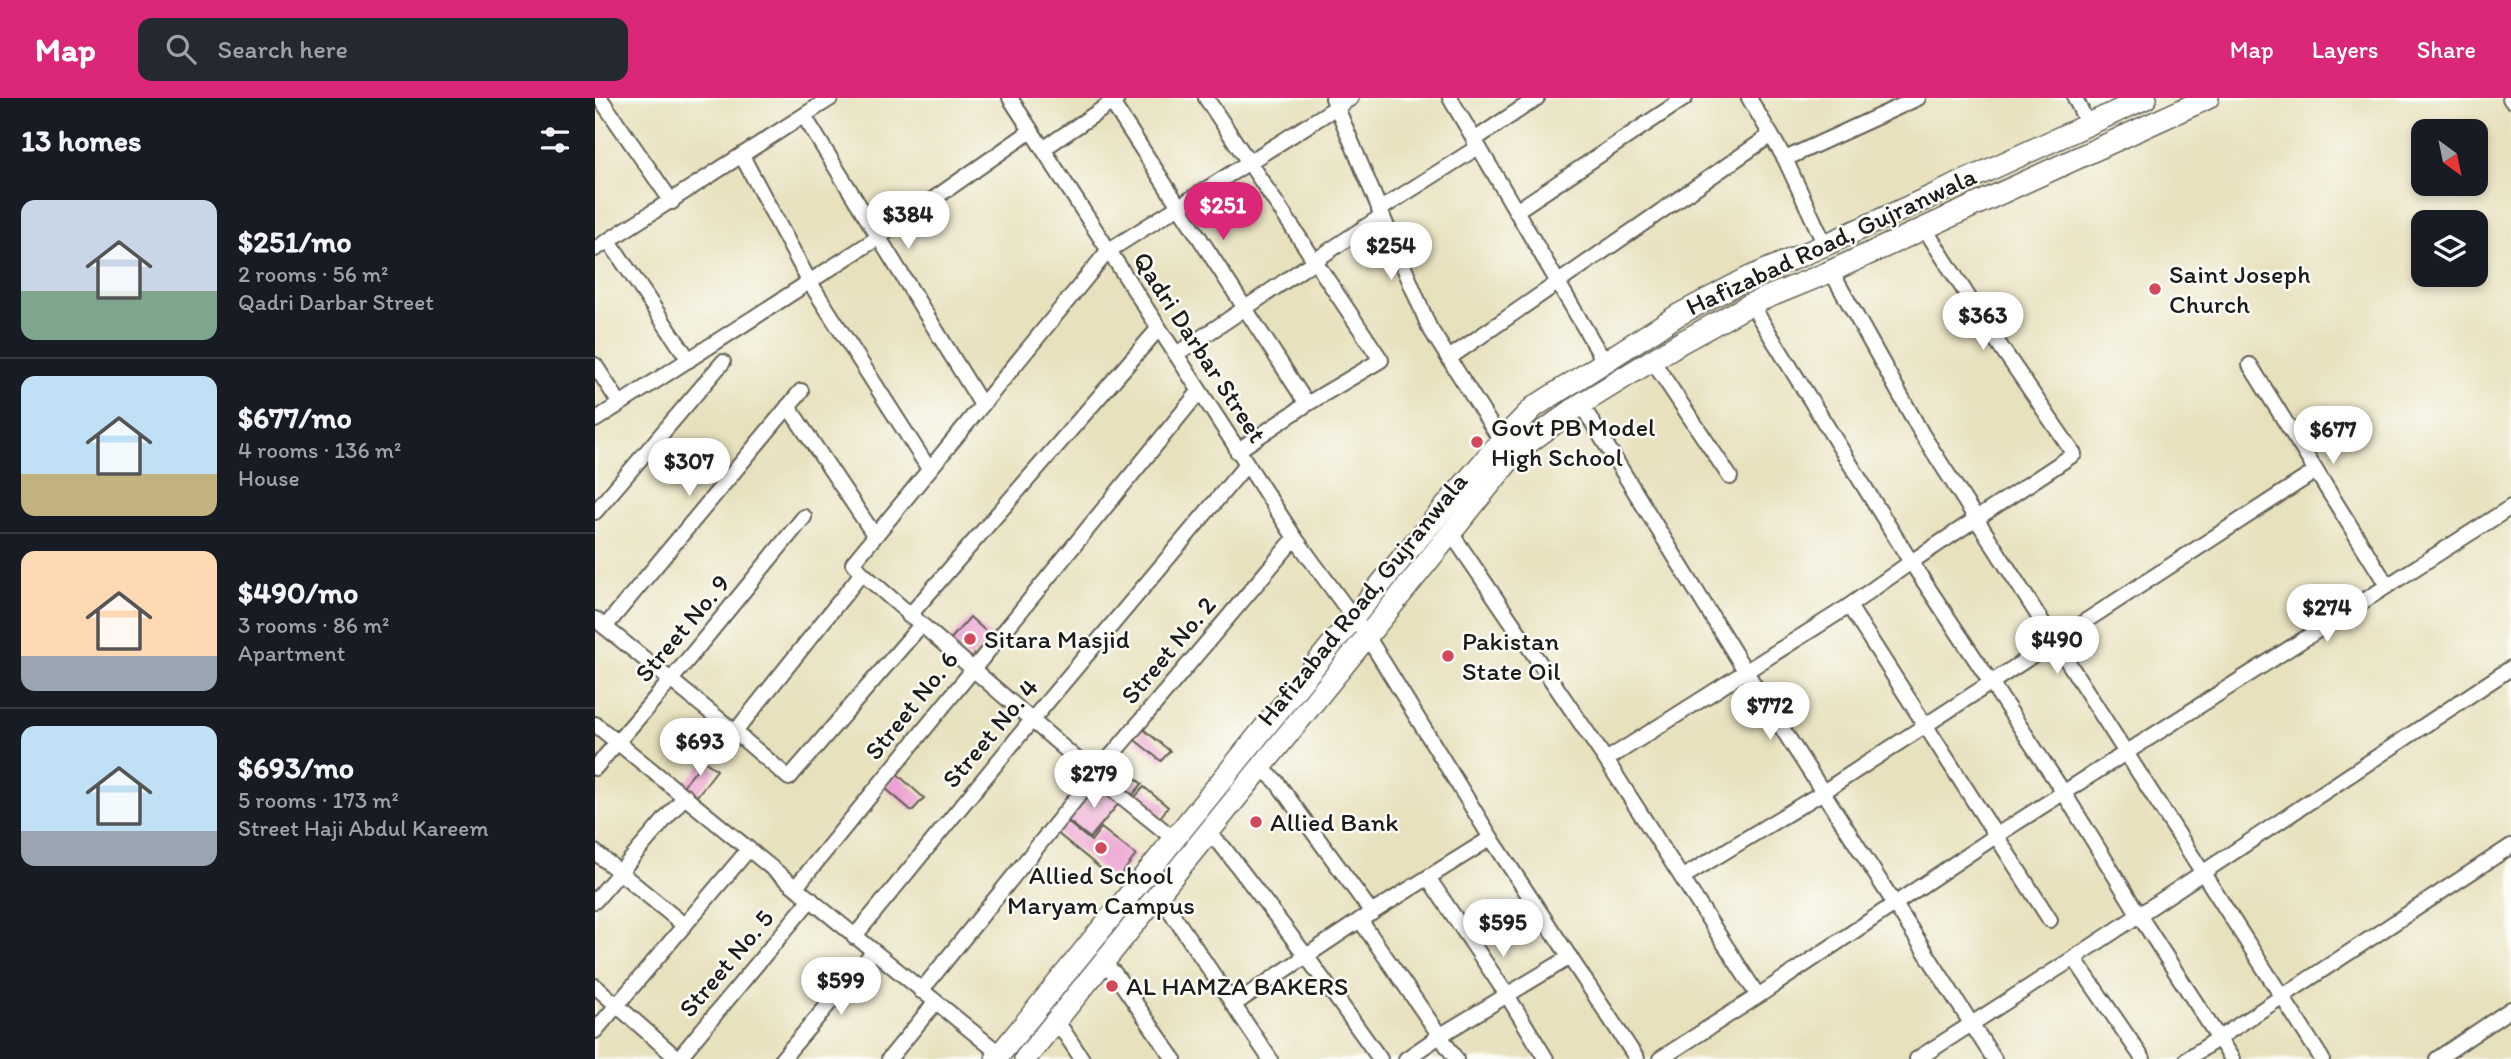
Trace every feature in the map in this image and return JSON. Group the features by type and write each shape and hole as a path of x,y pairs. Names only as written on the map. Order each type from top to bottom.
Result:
{"main road":[{"path":"998,1056 1406,553 1501,441 1534,407 1678,315 1748,278 2146,98"},
{"name":"Hafizabad Road, Gujranwala","path":"1025,1059 1517,452 1581,404 1751,304 1925,229 2208,98"}],"street":[{"path":"600,98 672,202"},
{"path":"595,249 831,98"},
{"name":"Qadri Darbar Street","path":"1010,98 1246,465 1295,538 1367,636 1491,838 1637,1059"},
{"path":"1206,98 1381,359 1237,451"},
{"path":"1174,838 1095,775 909,616 853,563 1108,251 1335,103 1350,98"},
{"path":"1450,98 1604,361"},
{"path":"1176,354 1246,309 1537,98"},
{"path":"1516,211 1685,98"},
{"path":"1749,98 1785,159 1825,245"},
{"path":"1785,159 1918,98"},
{"path":"2075,98 2088,125"},
{"path":"1042,149 1113,99 1179,207 1307,404"},
{"path":"1335,103 1429,327 1501,441"},
{"path":"804,116 982,405"},
{"path":"595,420 879,237 1031,131"},
{"path":"1449,358 1771,135"},
{"path":"742,156 809,281 929,469"},
{"path":"1606,760 1849,606 2074,454 1992,334 1925,229"},
{"path":"609,241 689,360"},
{"path":"1831,271 1922,434 2322,1059"},
{"path":"1751,304 1911,562 1993,683 2232,1059"},
{"path":"909,616 1159,328"},
{"path":"1652,360 1730,477"},
{"path":"595,512 723,362"},
{"path":"595,365 620,404"},
{"path":"2250,365 2387,585"},
{"path":"801,391 600,623 789,778 921,625"},
{"name":"Street No. 6","path":"796,887 1199,392"},
{"path":"1581,404 1746,672 1994,1059"},
{"path":"788,406 875,536"},
{"name":"Street No. 4","path":"854,937 1246,465"},
{"path":"1682,877 1823,792 2316,471"},
{"path":"1660,1059 1997,835 2511,507"},
{"name":"Street No. 9","path":"595,768 804,517"},
{"path":"1451,533 1606,760 1758,996"},
{"name":"Street No. 2","path":"921,991 1095,775 1295,538"},
{"path":"735,732 862,573"},
{"path":"1849,606 2050,920"},
{"path":"1917,1059 2511,668"},
{"path":"595,724 811,899 998,1056"},
{"path":"1261,768 1276,781 1456,1059"},
{"path":"595,901 685,796"},
{"path":"1208,834 1223,846 1380,1059"},
{"path":"1233,1005 1491,838"},
{"path":"2186,1059 2511,846"},
{"path":"595,1031 749,849"},
{"path":"595,852 684,925"},
{"path":"1429,879 1507,995 1546,1059"},
{"name":"Street No. 5","path":"678,1059 811,899"},
{"path":"1155,899 1169,909 1270,1059"},
{"path":"782,1059 873,952"},
{"path":"1406,1059 1570,957"},
{"path":"2074,958 2143,1059"},
{"path":"1104,964 1115,974 1174,1059"},
{"path":"595,986 678,1059"},
{"path":"888,1059 935,1003"},
{"path":"2437,1059 2511,1009"},
{"path":"1056,1020 1082,1059"}],"building":[{"name":"Sitara Masjid","path":"970,617 991,636 970,660 949,641"},
{"path":"1143,729 1170,751 1161,761 1135,740"},
{"path":"704,761 717,770 697,796 683,786"},
{"path":"1115,761 1142,784 1133,795 1105,772"},
{"path":"896,773 924,798 912,811 885,788"},
{"path":"1097,782 1120,802 1090,838 1067,820"},
{"path":"1144,787 1168,807 1159,819 1135,797"},
{"name":"Allied School Maryam Campus","path":"1066,821 1091,841 1101,828 1136,855 1116,881 1057,833"}],"place":[{"name":"Saint Joseph Church","path":"2155,289"},
{"name":"Govt PB Model High School","path":"1477,442"},
{"name":"Sitara Masjid","path":"970,639"},
{"name":"Pakistan State Oil","path":"1448,656"},
{"name":"Allied Bank","path":"1256,822"},
{"name":"Allied School Maryam Campus","path":"1101,848"},
{"name":"AL HAMZA BAKERS","path":"1112,986"}]}
